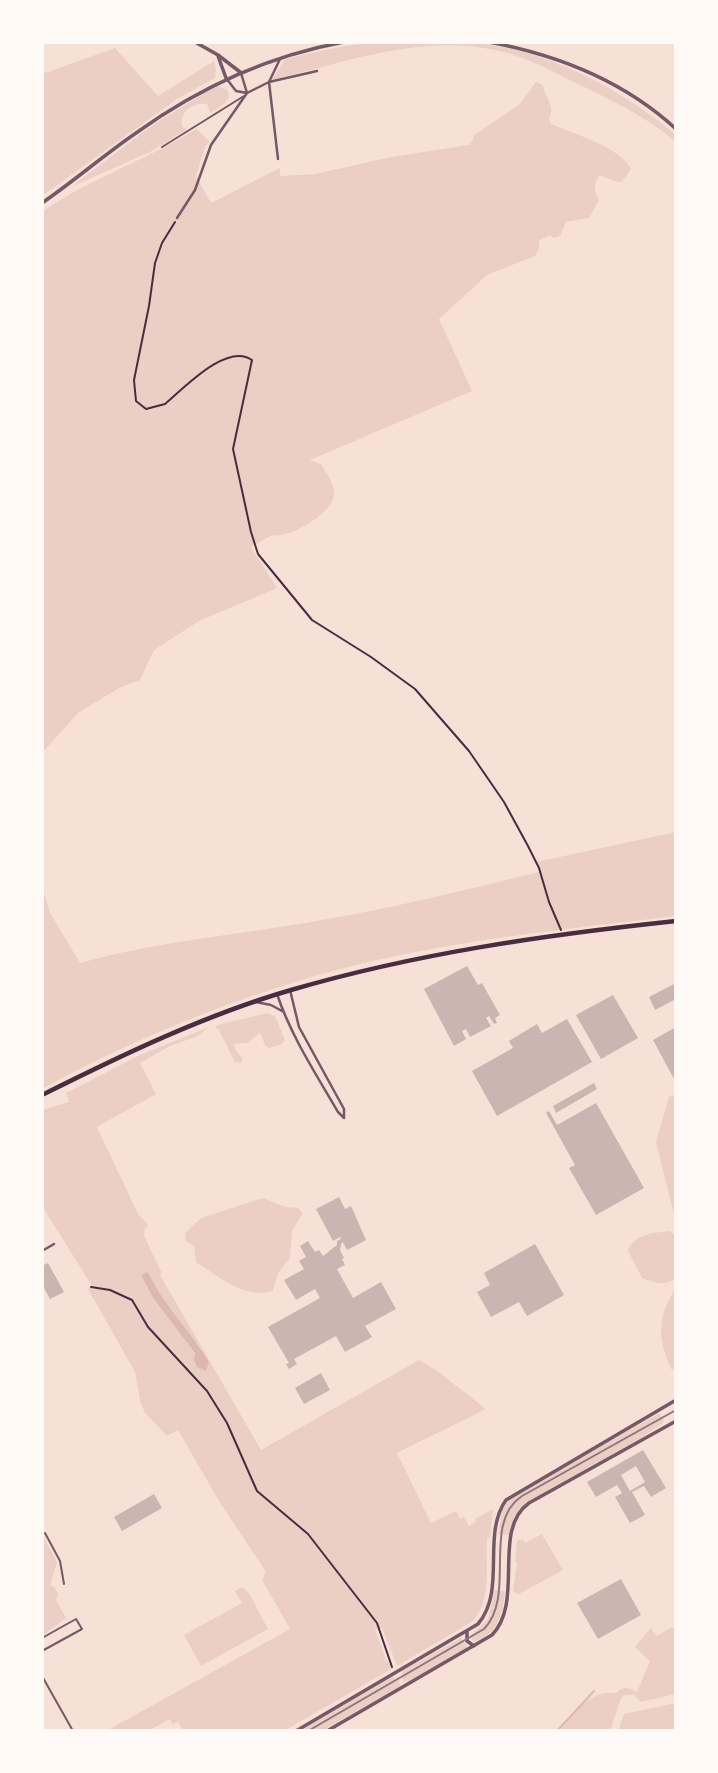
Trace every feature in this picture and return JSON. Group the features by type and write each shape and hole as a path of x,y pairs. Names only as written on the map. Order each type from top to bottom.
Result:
{"main road":[{"path":"42,1095 137,1049 290,990 377,967 470,947 676,922"}],"street":[{"path":"195,42 218,54 240,72 247,93"},
{"path":"42,203 138,131 185,100 226,78 282,57 344,42"},
{"path":"489,42 542,55 597,75 644,103 676,129"},
{"path":"218,54 226,78 236,91 247,93"},
{"path":"278,159 269,82 282,57"},
{"path":"177,218 195,190 211,145 247,93 269,82 317,71"},
{"path":"277,995 283,1013 338,1112 344,1118 344,1109 299,1027 290,990"},
{"path":"256,1002 271,1005 283,1013"},
{"path":"42,1251 54,1244"},
{"path":"296,1731 467,1632 481,1620 488,1606 498,1517 507,1498 676,1400"},
{"path":"327,1731 492,1635 503,1619 513,1527 522,1510 676,1421"},
{"path":"467,1632 467,1641 474,1646"}],"lane":[{"path":"162,148 247,93"},
{"path":"44,1533 61,1561 64,1584"},
{"path":"42,1639 76,1619 82,1629 42,1651"},
{"path":"42,1676 73,1731"}],"path":[{"path":"177,218 162,243 155,263 134,380 136,401 146,409 157,407 165,404 222,359 241,355 251,360 233,449 258,554 312,620 371,657 415,690 469,751 504,802 528,846 563,934"},
{"path":"91,1287 110,1290 132,1300 149,1327 207,1391 227,1423 257,1491 308,1534 377,1623 394,1669"}],"shaded area":[{"path":"375,42 467,42 524,52 552,61 579,72 630,101 676,135 676,142 642,118 604,97 544,67 491,49 428,46 397,50 272,80 285,59"},
{"path":"115,48 158,96 214,61 215,78 177,99 42,196 42,74"},
{"path":"536,82 543,85 551,110 551,124 607,148 631,169 622,182 599,176 595,188 599,200 589,218 566,222 560,236 554,238 550,235 539,241 535,256 487,275 439,319 472,391 310,460 321,464 330,479 334,491 332,502 318,517 299,529 272,535 251,547 277,588 199,621 154,650 140,680 119,688 78,713 42,753 42,212 79,189 196,129 209,141 196,176 211,203 280,168 280,176 315,174 391,157 469,145 474,139 473,136 520,104"},
{"path":"217,85 229,94 221,106 210,113 207,104 192,106 183,117 182,127 187,129 150,152 71,187 150,127"},
{"path":"676,832 676,916 526,934 335,970 205,1013 121,1049 42,1089 42,886 50,913 80,963 164,945 305,923 423,900 539,872 536,862"},
{"path":"267,1013 275,1016 285,1040 282,1044 269,1048 260,1033 247,1043 234,1044 243,1059 241,1063 235,1062 219,1030 215,1028 217,1025"},
{"path":"209,1027 198,1036 170,1046 140,1063 156,1094 97,1127 138,1214 148,1225 144,1236 162,1273 160,1275 261,1450 419,1360 486,1409 397,1453 431,1523 456,1511 460,1519 464,1517 469,1526 476,1522 475,1519 493,1509 490,1537 487,1538 486,1591 479,1612 473,1621 397,1666 382,1628 375,1629 386,1660 393,1668 284,1731 183,1731 178,1722 173,1724 170,1719 148,1731 106,1731 290,1629 262,1580 266,1572 219,1501 178,1430 167,1436 145,1413 135,1372 88,1289 92,1286 42,1206 42,1110 69,1102 66,1093 140,1055","holes":["148,1272 158,1295 202,1350 195,1353 153,1298 141,1275"]},
{"path":"676,1094 676,1222 656,1142 669,1097"},
{"path":"263,1198 285,1207 298,1208 303,1213 292,1231 290,1258 278,1273 273,1291 262,1293 232,1285 196,1262 194,1246 186,1241 185,1233 201,1218"},
{"path":"669,1231 676,1236 676,1277 664,1283 642,1278 628,1251 631,1245 645,1235"},
{"path":"148,1272 161,1295 209,1362 206,1371 197,1367 195,1353 153,1298 141,1275"},
{"path":"676,1287 676,1369 671,1369 663,1347 661,1328 665,1308"},
{"path":"658,1414 663,1423 527,1502 514,1516 510,1535 498,1534 502,1510 513,1495"},
{"path":"542,1534 563,1570 519,1594 515,1593 513,1590 517,1540 523,1539 525,1543"},
{"path":"44,1538 57,1562 50,1585 58,1594 56,1600 66,1618 42,1636 42,1539"},
{"path":"240,1588 249,1593 268,1629 201,1666 184,1635 242,1603 235,1591"},
{"path":"494,1590 505,1591 501,1615 489,1634 474,1642 470,1636 488,1619"},
{"path":"651,1628 657,1636 670,1628 676,1628 676,1694 641,1702 634,1695 624,1695 610,1731 559,1731 584,1704 598,1695 616,1693 623,1688 637,1692 650,1661 635,1647"},
{"path":"461,1638 467,1646 466,1649 409,1682 403,1682 402,1671"},
{"path":"393,1676 395,1679 399,1676 400,1687 322,1731 300,1731"},
{"path":"676,1703 676,1731 618,1731 624,1714"}],"building":[{"path":"467,966 478,985 482,983 500,1015 495,1018 497,1023 494,1024 489,1016 486,1018 491,1026 470,1037 466,1029 462,1031 466,1039 454,1046 424,989"},
{"path":"676,983 676,999 655,1010 649,997"},
{"path":"613,995 638,1038 601,1059 576,1015"},
{"path":"567,1019 592,1062 497,1116 472,1071 513,1048 509,1041 537,1024 542,1033"},
{"path":"676,1027 676,1076 674,1079 653,1040"},
{"path":"594,1083 597,1089 556,1113 553,1106"},
{"path":"596,1103 644,1188 596,1215 569,1168 575,1165 546,1113 549,1111 557,1125"},
{"path":"339,1197 345,1209 351,1206 366,1240 347,1250 343,1242 341,1244 340,1250 345,1265 337,1269 353,1298 381,1282 396,1309 365,1326 372,1337 345,1352 336,1336 294,1359 297,1364 289,1369 286,1364 289,1363 268,1327 320,1298 315,1289 296,1300 284,1280 304,1269 299,1261 306,1257 300,1246 308,1241 315,1252 319,1250 323,1256 341,1239 340,1237 333,1241 316,1209"},
{"path":"535,1244 564,1295 527,1316 519,1302 491,1317 477,1292 490,1285 484,1273"},
{"path":"48,1263 64,1292 50,1299 44,1288 42,1289 42,1266"},
{"path":"321,1373 330,1390 304,1404 295,1388"},
{"path":"643,1450 666,1488 651,1497 644,1486 632,1492 645,1515 630,1523 615,1497 622,1493 617,1485 596,1497 587,1482","holes":["636,1466 645,1482 630,1491 621,1475"]},
{"path":"154,1494 162,1508 122,1531 114,1517"},
{"path":"621,1579 641,1615 598,1639 577,1603"}],"waterway":[{"path":"557,1731 594,1691"}],"tram line":[{"path":"308,1731 484,1629 493,1615 498,1598 503,1523 510,1508 522,1496 676,1410"}]}
